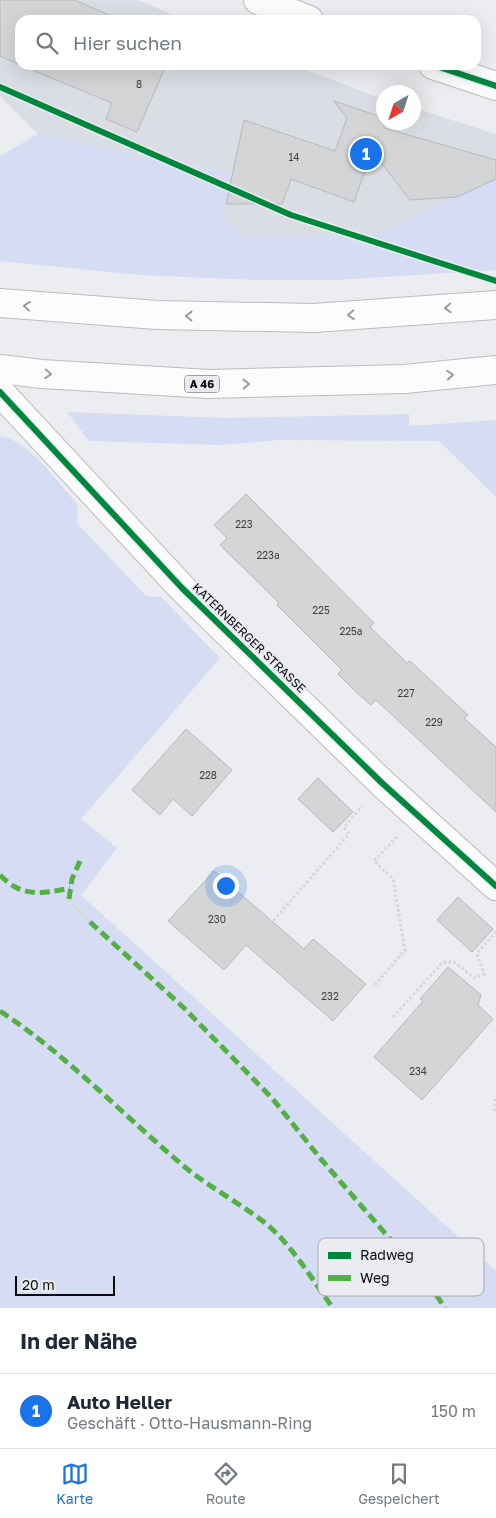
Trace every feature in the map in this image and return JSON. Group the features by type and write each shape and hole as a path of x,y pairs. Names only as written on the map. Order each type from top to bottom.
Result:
{"main road":[{"path":"258,0 296,15"},
{"path":"448,70 496,86"},
{"path":"0,303 157,315 314,318 400,310 496,305"},
{"name":"A 46","path":"0,369 42,374 209,384 405,379 496,370"},
{"name":"KATERNBERGER STRASSE","path":"0,392 182,588 263,670 382,783 496,886"}],"path":[{"path":"267,928 349,834 344,827"},
{"path":"374,861 393,879 405,950 375,985"},
{"path":"69,899 90,922"},
{"path":"393,1017 443,962 454,962 474,978 484,974 477,953 496,932"},
{"path":"494,1111 496,1097"}],"shaded area":[{"path":"0,0 138,0 173,15 15,15 15,70 306,70 376,96 376,130 421,130 421,110 496,134 496,179 375,235 242,237 222,217 232,174 38,134 0,96"},
{"path":"38,134 232,174 222,217 242,237 375,235 496,179 496,270 336,280 257,280 140,275 0,261 0,156"},
{"path":"67,412 226,418 409,414 409,426 496,420 496,497 439,441 279,440 221,445 89,441"},
{"path":"0,436 11,439 21,445 43,464 78,505 77,523 146,596 161,597 220,658 81,819 117,848 81,895 460,1238 318,1238 318,1296 484,1296 484,1260 496,1271 496,1308 0,1308"}],"building":[{"path":"0,0 74,0 109,15 15,15 15,63 0,56"},
{"path":"32,70 164,70 137,132 106,119 112,103"},
{"path":"334,101 376,115 376,130 391,130 496,160 496,179 457,197 410,200 372,151 354,202 291,179 282,204 226,204 244,120 335,151 347,118"},
{"path":"246,494 374,623 370,627 407,663 410,661 468,715 464,718 496,747 496,812 376,700 371,705 356,692 338,674 342,670 277,605 279,603 220,545 227,538 214,525"},
{"path":"186,729 232,770 192,816 173,799 160,815 132,790"},
{"path":"318,778 353,812 333,832 298,799"},
{"path":"214,871 304,949 313,939 366,984 333,1021 246,945 224,970 168,921"},
{"path":"458,897 493,929 472,952 437,920"},
{"path":"448,967 481,995 478,1005 493,1019 422,1100 374,1057 423,1001 420,999"}],"marked path":[{"path":"69,899 72,879 80,861"},
{"path":"0,875 16,888 24,891 41,893 70,888"},
{"path":"90,922 184,1008 272,1098 320,1158 389,1238"},
{"path":"0,1011 49,1047 186,1168 264,1222 283,1240 318,1286"},
{"path":"325,1296 333,1308"},
{"path":"437,1296 445,1308"}],"cycle path":[{"path":"448,70 496,86"},
{"path":"0,87 291,215 496,281"},
{"path":"0,392 182,588 382,783 496,886"}],"place":[{"name":"Auto Heller","path":"366,154"}]}
